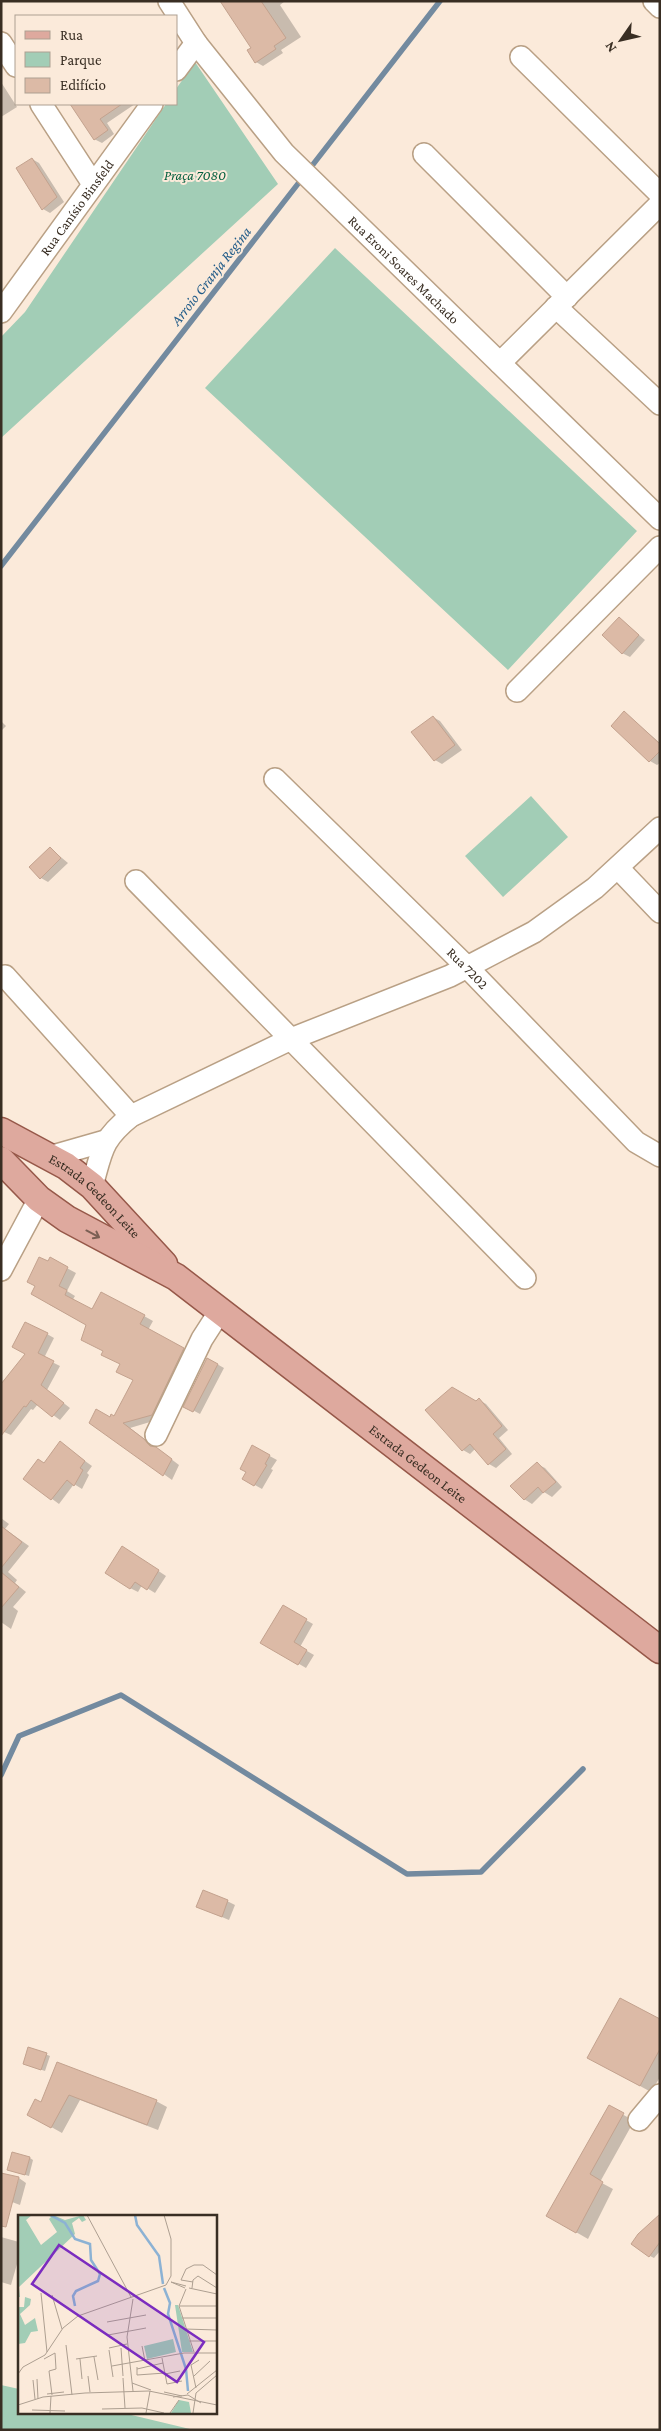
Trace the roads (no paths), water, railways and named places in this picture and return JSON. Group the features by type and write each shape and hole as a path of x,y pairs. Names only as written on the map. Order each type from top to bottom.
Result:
{"main road":[{"name":"Estrada Gedeon Leite","path":"1,1131 66,1166 92,1186 176,1277 660,1650"},
{"path":"22,1179 26,1168 34,1162 49,1157"},
{"name":"Estrada Gedeon Leite","path":"1,1160 40,1199 67,1219 176,1277"},
{"path":"67,1219 84,1207 92,1186"}],"street":[{"name":"Rua Eroni Soares Machado","path":"169,1 196,43 284,153 660,519"},
{"path":"654,1 660,7"},
{"path":"1,43 15,64"},
{"path":"178,67 196,43"},
{"path":"500,363 658,206 521,57"},
{"path":"42,105 93,184"},
{"name":"Rua Canísio Binsfeld","path":"1,312 151,105"},
{"path":"424,154 660,404"},
{"path":"518,691 660,547"},
{"name":"Rua 7202","path":"275,779 467,967 636,1142 660,1156"},
{"path":"92,1186 105,1141 115,1128 131,1116 291,1039 450,976 534,932 618,868 660,828"},
{"path":"618,868 660,912"},
{"path":"136,880 525,1278"},
{"path":"5,976 131,1116"},
{"path":"49,1157 105,1141"},
{"path":"1,1270 40,1199"},
{"path":"156,1435 202,1339 220,1311"},
{"path":"639,2120 660,2095"}],"waterway":[{"name":"Arroio Granja Regina","path":"1,566 440,1"},
{"path":"1,1775 19,1736 121,1695 407,1874 481,1872 583,1769"}],"park label":[{"name":"Praça 7080","path":"195,175"}]}
